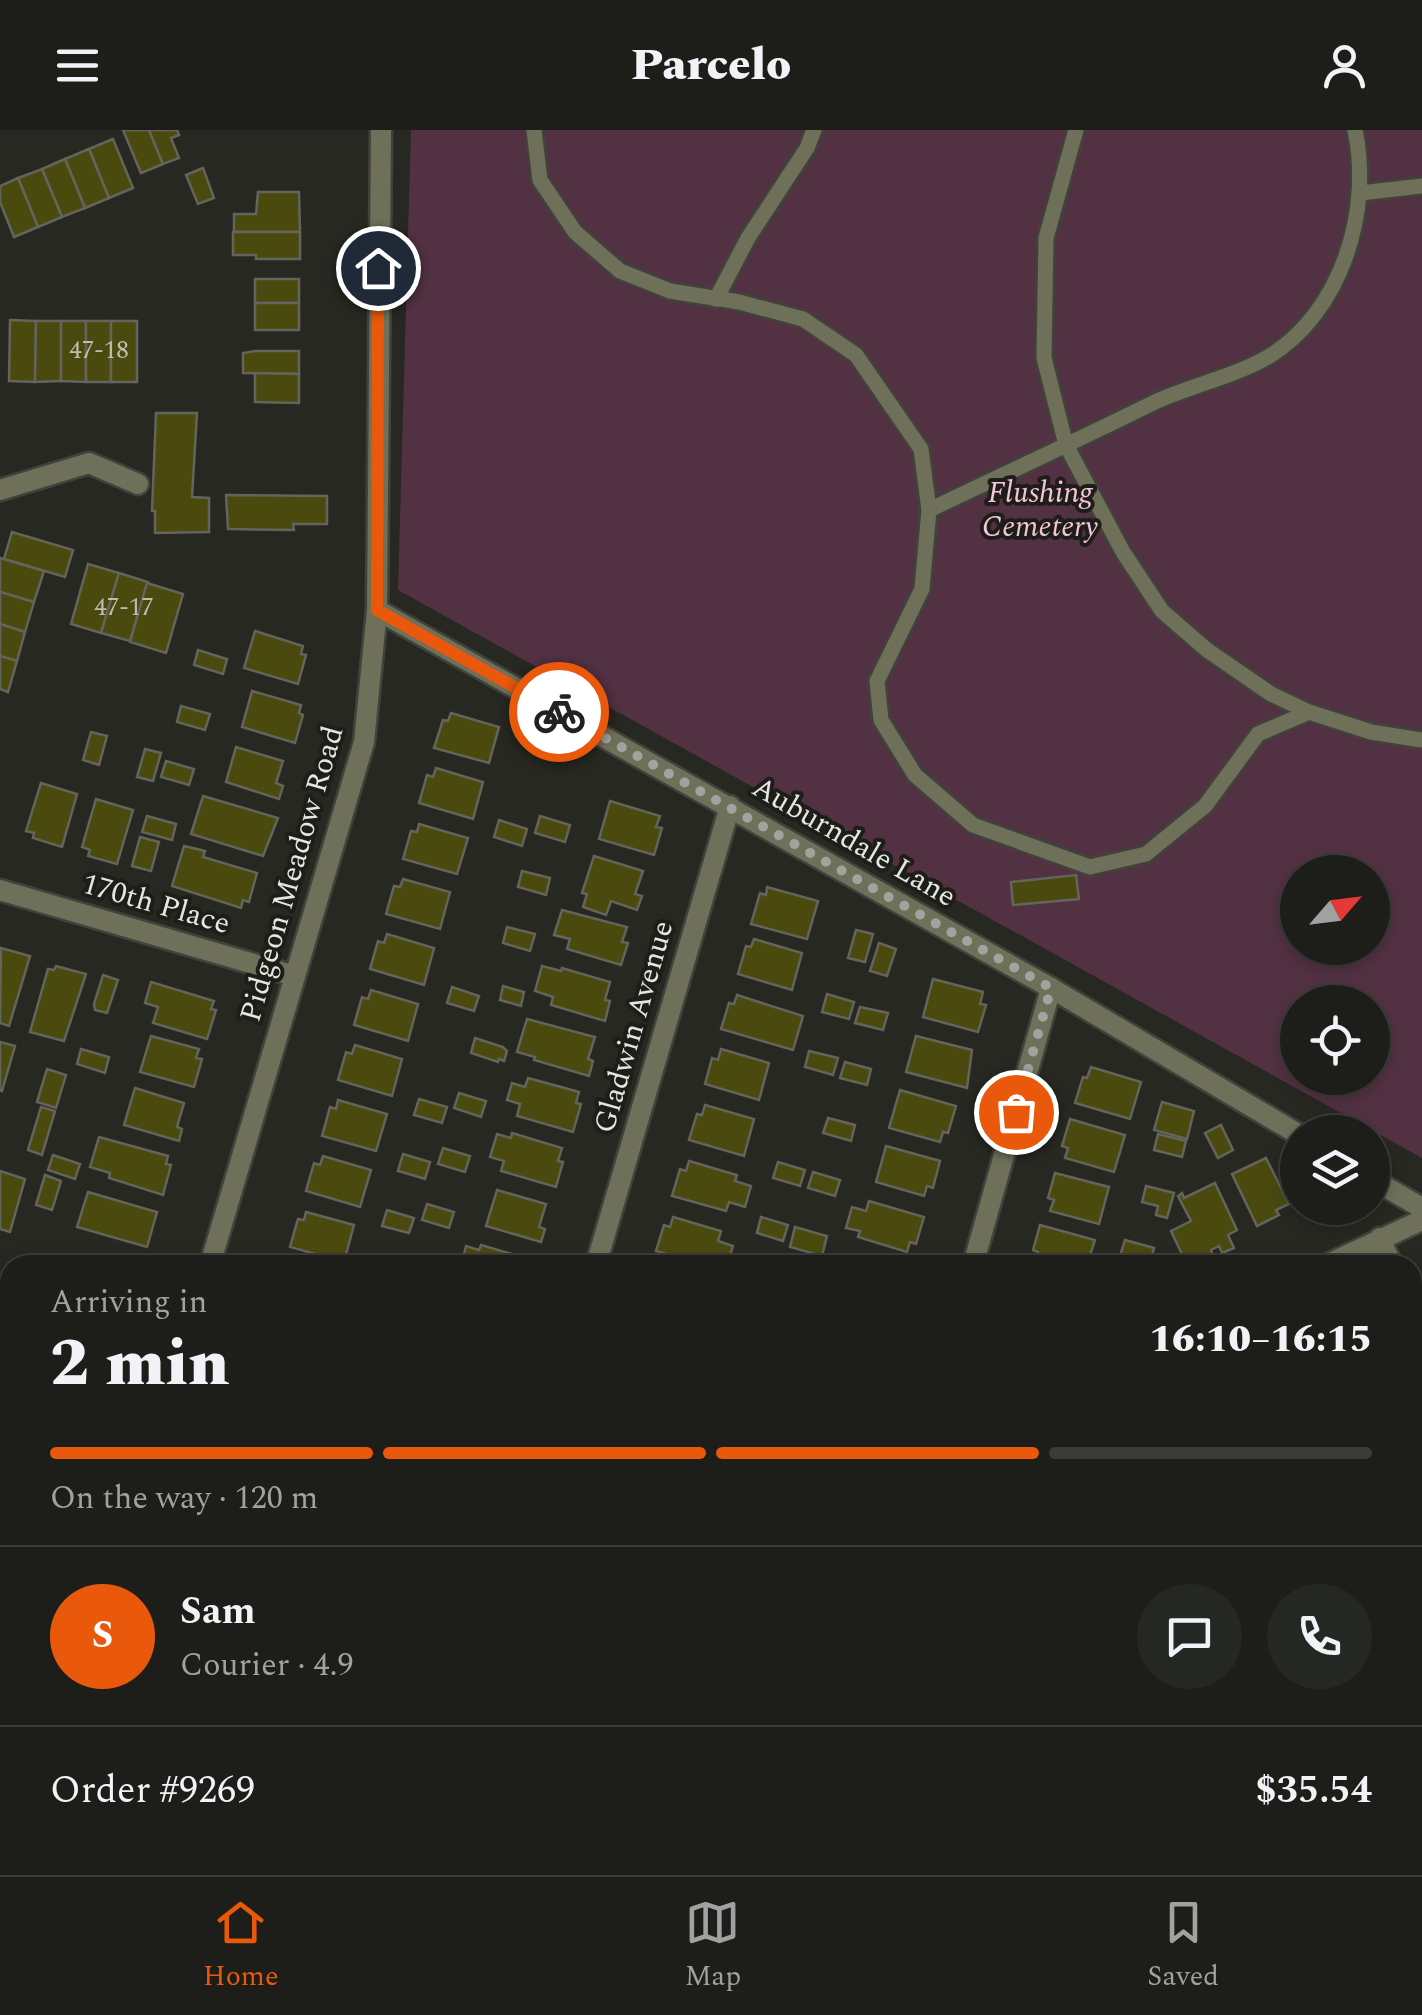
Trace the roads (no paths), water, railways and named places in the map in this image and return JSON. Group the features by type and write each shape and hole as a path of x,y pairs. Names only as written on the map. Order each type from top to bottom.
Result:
{"street":[{"name":"Pidgeon Meadow Road","path":"213,1255 364,742 377,610 380,130"},
{"path":"0,490 88,463 138,484"},
{"name":"Auburndale Lane","path":"377,610 1051,988 1280,1123"},
{"name":"Gladwin Avenue","path":"599,1255 730,806"},
{"name":"170th Place","path":"0,890 294,976"},
{"path":"976,1255 1051,988"},
{"path":"1390,1189 1422,1208"},
{"path":"1346,1255 1422,1220"},
{"path":"1380,1238 1388,1255"}],"lane":[{"path":"534,130 540,180 575,232 620,271 670,291 803,319 856,355 920,449 929,510 922,589 877,681 881,720 915,775 972,824 1090,867 1146,854 1205,806 1258,734 1310,712"},
{"path":"716,298 748,238 807,148 814,130"},
{"path":"1076,130 1046,238 1044,358 1066,445 1123,552 1162,611 1207,650 1271,694 1310,712 1372,732 1422,740"},
{"path":"929,510 1171,395 1244,368 1287,343 1306,326 1333,286 1360,202 1354,130"},
{"path":"1360,193 1422,186"}],"park label":[{"name":"Flushing Cemetery","path":"1040,510"}]}
